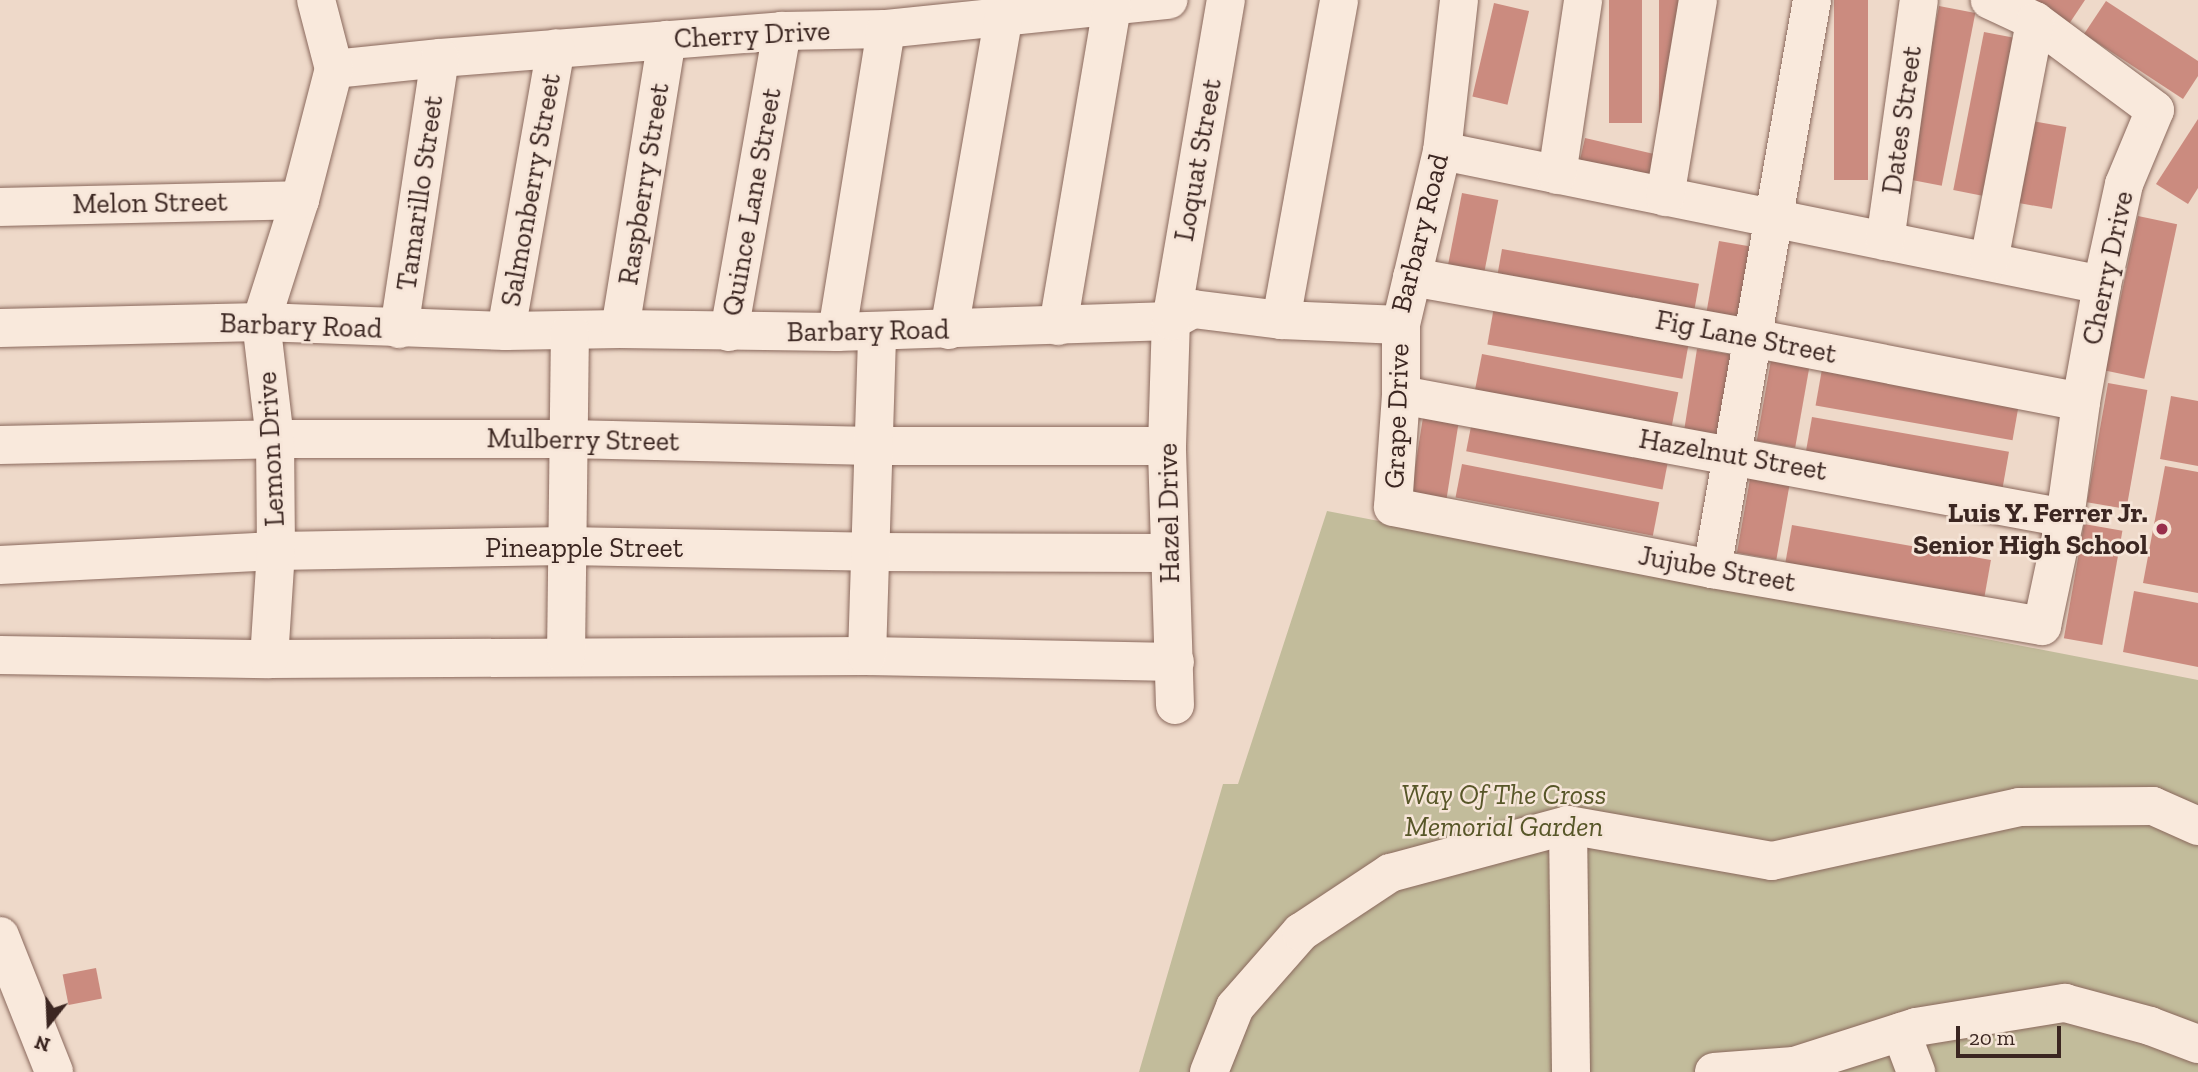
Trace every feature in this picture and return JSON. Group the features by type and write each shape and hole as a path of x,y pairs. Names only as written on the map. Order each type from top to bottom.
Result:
{"street":[{"name":"Lemon Drive","path":"269,659 276,551 275,439 261,322 300,200 334,69 316,0"},
{"name":"Cherry Drive","path":"334,69 782,30 886,29 1112,8 1169,0"},
{"name":"Loquat Street","path":"1171,321 1226,0"},
{"path":"1281,320 1339,0"},
{"name":"Barbary Road","path":"0,328 261,322 506,331 620,329 837,332 1171,321 1193,309 1281,320 1401,325 1442,151 1459,0"},
{"path":"1557,175 1583,0"},
{"path":"1665,197 1698,0"},
{"path":"1712,569 1752,338 1776,220 1812,0"},
{"name":"Dates Street","path":"1885,241 1919,0"},
{"name":"Cherry Drive","path":"1990,0 2035,22 2155,110 2124,184 2102,285 2081,402 2065,518 2042,626"},
{"path":"1058,326 1112,8"},
{"path":"949,330 1003,19"},
{"path":"1989,261 2035,22"},
{"path":"837,332 886,29"},
{"name":"Quince Lane Street","path":"729,332 782,30"},
{"name":"Raspberry Street","path":"620,329 667,40"},
{"name":"Salmonberry Street","path":"506,331 556,48"},
{"name":"Tamarillo Street","path":"399,328 440,58"},
{"path":"1442,151 2102,285"},
{"name":"Melon Street","path":"0,207 300,200"},
{"name":"Fig Lane Street","path":"1412,277 1752,338 2081,402"},
{"name":"Hazel Drive","path":"1171,321 1167,446 1175,705"},
{"name":"Grape Drive","path":"1393,507 1401,395 1401,325"},
{"path":"566,656 570,331"},
{"path":"867,656 877,331"},
{"name":"Hazelnut Street","path":"1401,395 1732,454 2065,518"},
{"name":"Mulberry Street","path":"0,445 275,439 568,439 873,446 1167,446"},
{"name":"Jujube Street","path":"1393,507 1712,569 2042,626"},
{"name":"Pineapple Street","path":"0,565 276,551 566,546 870,552 1169,553"},
{"path":"0,655 269,659 867,656 1175,662"},
{"path":"1209,1072 1235,1007 1301,932 1390,873 1568,824 1772,861 2019,807 2153,806 2198,826"},
{"path":"1568,824 1571,1072"},
{"path":"0,936 54,1072"},
{"path":"1714,1072 1791,1069 1901,1032 2065,1003 2150,1026 2198,1044"},
{"path":"1901,1032 1916,1072"}],"green space":[{"name":"Way Of The Cross Memorial Garden","path":"1327,511 2198,680 2198,1072 1139,1072 1223,784 1238,784"}],"building":[{"path":"1609,0 1642,0 1642,123 1609,123"},
{"path":"1659,0 1696,0 1696,131 1659,131"},
{"path":"1834,0 1868,0 1868,180 1834,180"},
{"path":"2035,0 2085,0 2069,24"},
{"path":"2106,1 2198,61 2198,76 2183,99 2084,34"},
{"path":"1494,3 1529,11 1507,105 1472,97"},
{"path":"1939,6 1975,13 1942,186 1905,179"},
{"path":"1984,32 2019,39 1989,197 1953,190"},
{"path":"2198,119 2198,188 2188,204 2156,184"},
{"path":"2026,120 2066,127 2052,209 2012,202"},
{"path":"1585,138 1665,156 1656,195 1576,177"},
{"path":"1462,193 1498,200 1482,283 1446,275"},
{"path":"2138,216 2177,224 2144,379 2105,371"},
{"path":"1719,241 1753,247 1739,329 1705,323"},
{"path":"1502,249 1699,284 1692,322 1495,287"},
{"path":"1494,307 1689,341 1682,379 1487,344"},
{"path":"1697,349 1734,355 1721,436 1684,430"},
{"path":"1482,354 1678,392 1671,429 1475,391"},
{"path":"1771,360 1809,367 1795,448 1757,441"},
{"path":"1822,369 2019,404 2013,440 1816,405"},
{"path":"2108,383 2147,390 2126,509 2087,502"},
{"path":"2171,396 2198,401 2198,466 2160,459"},
{"path":"1424,411 1460,417 1447,499 1411,493"},
{"path":"1474,411 1670,449 1663,489 1466,451"},
{"path":"1812,417 2009,452 2003,487 1806,452"},
{"path":"1462,464 1659,502 1653,536 1456,497"},
{"path":"2165,466 2198,472 2198,593 2143,583"},
{"path":"1751,473 1790,480 1776,560 1737,553"},
{"path":"2084,524 2122,531 2102,645 2064,638"},
{"path":"1792,525 1991,560 1984,598 1785,563"},
{"path":"2134,591 2198,603 2198,667 2123,652"},
{"path":"96,968 102,998 69,1005 63,974"}],"place":[{"name":"Luis Y. Ferrer Jr. Senior High School","path":"2162,529"}]}
